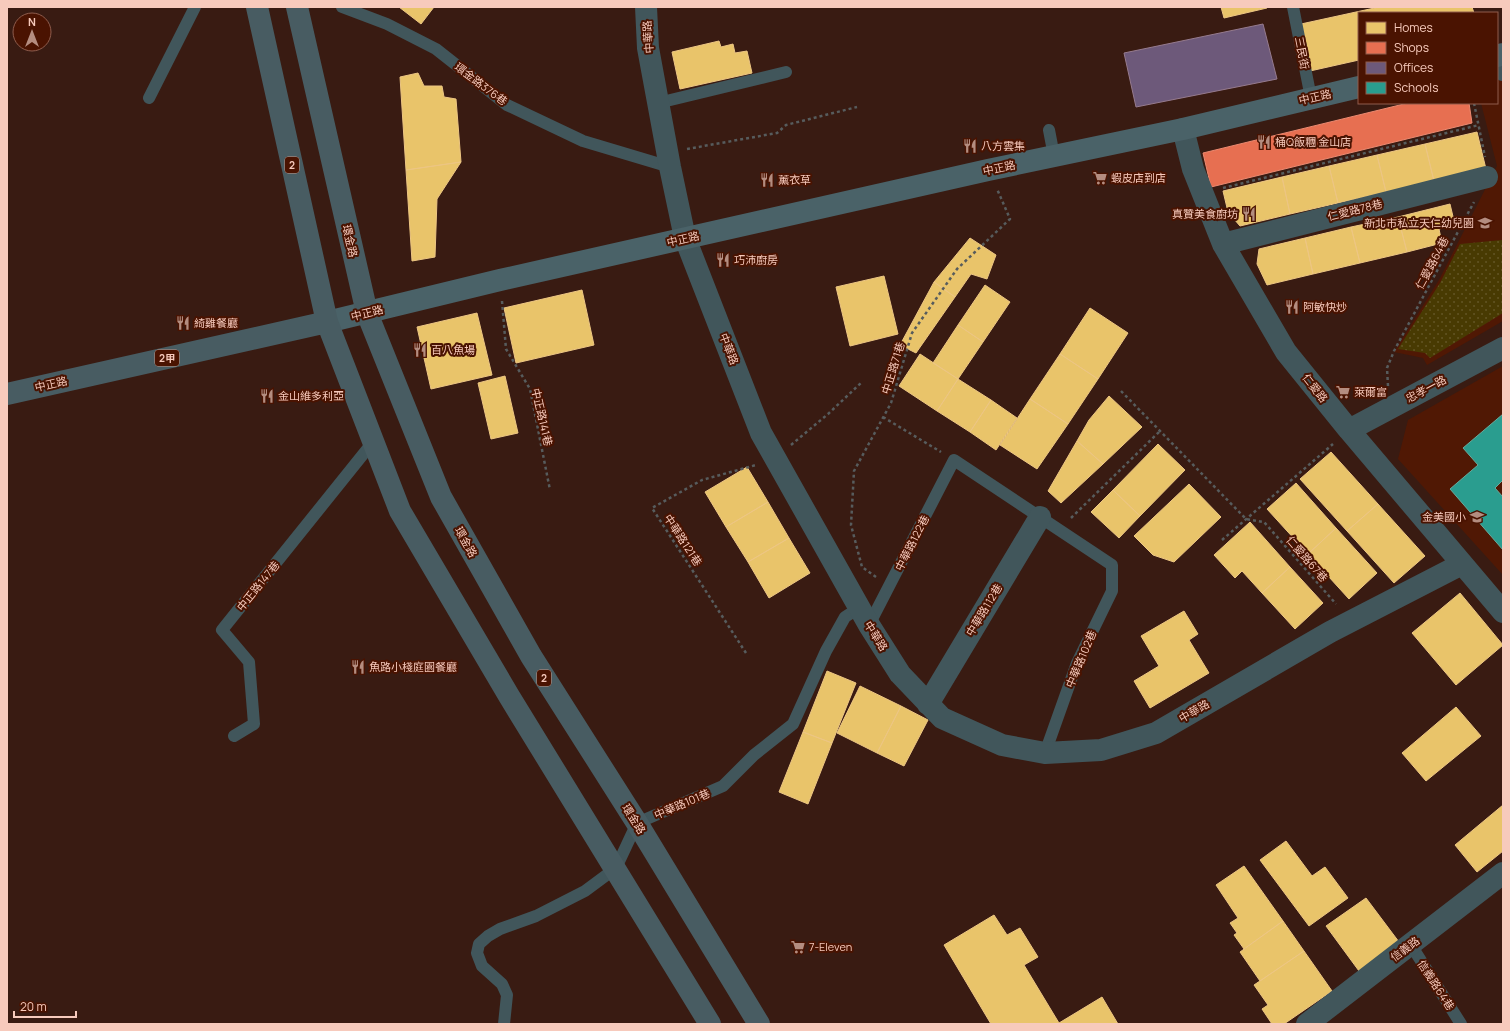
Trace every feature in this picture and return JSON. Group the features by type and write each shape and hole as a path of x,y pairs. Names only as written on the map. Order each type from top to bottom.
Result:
{"main road":[{"name":"2","path":"257,7 327,322 400,511 509,696 616,868 710,1024"},
{"name":"環金路","path":"297,7 367,313 441,497 530,656 637,824 759,1024"},
{"name":"中正路","path":"7,394 327,322"}],"street":[{"name":"中華路","path":"646,7 648,48 668,160 685,238 762,433 864,616 900,674 942,718 1002,745 1045,753 1101,750 1156,733 1330,632 1462,564"},
{"name":"中正路","path":"327,322 500,280 988,170 1183,129 1358,87"},
{"name":"仁愛路","path":"1183,129 1193,169 1223,244 1286,352 1349,430 1503,612"},
{"name":"仁愛路78巷","path":"1223,244 1487,177"},
{"name":"忠孝一路","path":"1349,430 1503,348"},
{"name":"中華路112巷","path":"928,704 1040,517"},
{"name":"信義路","path":"1307,1024 1503,873"}],"lane":[{"path":"149,98 195,7"},
{"name":"環金路376巷","path":"342,7 387,24 436,49 507,105 583,141 668,160"},
{"name":"三民街","path":"1293,7 1311,98"},
{"path":"658,103 786,72"},
{"path":"1049,130 1054,156"},
{"name":"中正路147巷","path":"234,736 254,724 249,662 222,630 373,442"},
{"path":"954,460 1060,530"},
{"name":"中華路122巷","path":"864,616 889,586 954,460"},
{"name":"中華路102巷","path":"1045,753 1077,663 1112,591 1112,565 1060,530"},
{"name":"中華路101巷","path":"637,824 723,786 754,755 793,724 826,651 846,618 864,616"},
{"path":"504,1024 507,995 502,984 482,966 477,953 480,944 488,936 500,929 536,916 585,891 616,868 637,824"},
{"name":"信義路64巷","path":"1411,945 1461,1024"}],"path":[{"path":"1474,104 1488,169 1487,177"},
{"path":"668,160 778,133 786,125 857,107"},
{"path":"1202,193 1479,125"},
{"name":"中正路71巷","path":"889,586 862,567 851,525 854,471 891,402 912,333 957,269 1010,219 988,170"},
{"name":"仁愛路64巷","path":"1391,408 1387,368 1394,351 1487,177"},
{"name":"中正路141巷","path":"500,280 506,349 530,390 550,490"},
{"path":"775,457 828,414 862,382"},
{"path":"1121,391 1246,519"},
{"path":"883,417 954,460"},
{"path":"1222,540 1349,430"},
{"path":"1060,530 1160,432"},
{"name":"中華路121巷","path":"746,653 652,508 702,480 748,468 775,457"},
{"name":"仁愛路67巷","path":"1246,519 1264,522 1351,621"}],"shaded area":[{"name":"新北市私立天仁幼兒園","path":"1503,74 1503,321 1427,365 1423,358 1394,352 1439,280 1497,166 1481,104 1498,104 1498,75"},
{"name":"新北市私立天仁幼兒園","path":"1502,240 1503,313 1430,358 1425,353 1398,349 1440,283 1460,244"},
{"name":"金美國小","path":"1503,366 1503,575 1398,459 1408,420"}],"building: Homes":[{"path":"399,7 434,7 421,24"},
{"path":"1221,7 1267,7 1267,8 1224,18"},
{"path":"1379,7 1472,7 1474,12 1358,12 1358,60 1310,71 1301,24"},
{"path":"719,41 721,47 733,44 735,53 747,51 752,73 680,89 672,52"},
{"path":"418,73 424,86 442,86 444,97 456,99 461,162 406,170 400,77"},
{"path":"1477,132 1486,169 1434,181 1425,144"},
{"path":"1425,144 1434,181 1386,192 1377,155"},
{"path":"1377,155 1386,192 1338,203 1329,166"},
{"path":"461,162 437,199 435,257 412,261 406,170"},
{"path":"1329,166 1338,203 1290,214 1282,177"},
{"path":"1282,177 1290,214 1240,226 1228,212 1223,191"},
{"path":"1450,204 1455,225 1439,229 1442,243 1407,252 1398,217"},
{"path":"1398,217 1407,252 1360,263 1351,227"},
{"path":"1351,227 1360,263 1313,274 1305,238"},
{"path":"970,238 996,255 987,279 971,274 955,297 934,282"},
{"path":"1305,238 1313,274 1267,285 1257,264 1259,249"},
{"path":"884,276 898,334 850,346 836,287"},
{"path":"934,282 955,297 916,353 900,345"},
{"path":"985,285 1010,302 983,342 958,325"},
{"path":"582,290 594,345 516,363 504,308"},
{"path":"1090,308 1128,333 1098,379 1060,354"},
{"path":"477,313 492,375 431,389 417,327"},
{"path":"958,325 983,342 958,379 933,363"},
{"path":"920,354 958,379 937,411 899,386"},
{"path":"1060,354 1098,379 1068,424 1030,399"},
{"path":"505,376 518,433 491,439 478,383"},
{"path":"958,379 991,400 970,432 937,411"},
{"path":"1109,396 1142,427 1103,464 1077,441 1089,420"},
{"path":"1030,399 1068,424 1037,469 1000,445"},
{"path":"991,400 1017,418 996,450 970,432"},
{"path":"1077,441 1103,464 1061,503 1048,491"},
{"path":"1158,444 1185,470 1140,516 1113,490"},
{"path":"1331,452 1378,504 1347,531 1300,479"},
{"path":"747,467 768,502 726,527 705,492"},
{"path":"1296,483 1336,528 1308,554 1267,509"},
{"path":"1189,484 1221,517 1174,562 1153,555 1134,536"},
{"path":"1113,490 1140,516 1119,538 1091,512"},
{"path":"768,502 789,538 748,562 726,527"},
{"path":"1378,504 1425,556 1394,583 1347,531"},
{"path":"1250,522 1290,567 1262,593 1242,571 1235,578 1214,555"},
{"path":"1336,528 1377,573 1349,599 1308,554"},
{"path":"789,538 810,573 769,598 748,562"},
{"path":"1290,567 1323,603 1295,629 1262,593"},
{"path":"1460,593 1503,645 1456,685 1412,633"},
{"path":"1184,611 1198,634 1189,640 1209,673 1150,708 1134,681 1159,666 1141,636"},
{"path":"827,671 856,683 832,743 803,732"},
{"path":"860,686 901,706 877,753 837,733"},
{"path":"901,706 928,720 904,766 877,753"},
{"path":"1456,707 1481,736 1426,781 1402,753"},
{"path":"803,732 832,743 808,804 779,792"},
{"path":"1503,805 1503,851 1477,872 1455,845"},
{"path":"1286,841 1312,876 1325,867 1348,898 1309,926 1260,860"},
{"path":"1244,866 1283,921 1244,949 1234,935 1237,933 1230,923 1238,918 1216,885"},
{"path":"1366,898 1399,942 1359,971 1326,926"},
{"path":"994,915 1007,935 1020,928 1038,957 1024,965 1059,1023 1102,997 1118,1024 991,1024 944,945"},
{"path":"1283,921 1304,951 1260,981 1240,952"},
{"path":"1304,951 1332,991 1284,1024 1272,1024 1262,1009 1268,1005 1254,985"}],"building: Shops":[{"path":"1404,104 1469,104 1472,123 1211,187 1203,153"}],"building: Offices":[{"path":"1263,24 1277,79 1136,107 1124,53"}],"building: Schools":[{"path":"1503,414 1503,480 1495,488 1503,497 1503,550 1450,489 1478,465 1463,448"}],"place":[{"name":"桶Q飯糰 金山店","path":"1264,142"},
{"name":"八方雲集","path":"970,146"},
{"name":"蝦皮店到店","path":"1100,178"},
{"name":"薰衣草","path":"767,180"},
{"name":"真贊美食廚坊","path":"1249,214"},
{"name":"新北市私立天仁幼兒園","path":"1485,223"},
{"name":"巧沛廚房","path":"723,260"},
{"name":"阿敏快炒","path":"1292,307"},
{"name":"綺雞餐廳","path":"183,323"},
{"name":"百八魚場","path":"420,350"},
{"name":"萊爾富","path":"1343,392"},
{"name":"金山維多利亞","path":"267,396"},
{"name":"金美國小","path":"1477,517"},
{"name":"魚路小棧庭園餐廳","path":"358,667"},
{"name":"7-Eleven","path":"798,947"}]}
